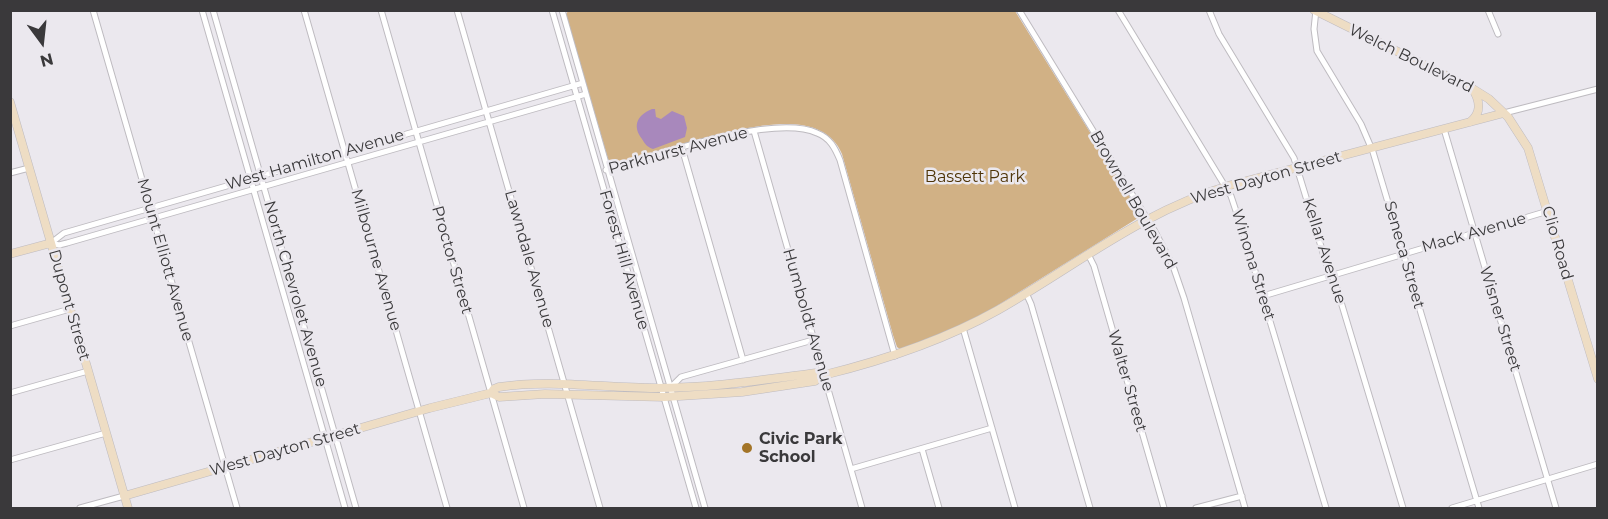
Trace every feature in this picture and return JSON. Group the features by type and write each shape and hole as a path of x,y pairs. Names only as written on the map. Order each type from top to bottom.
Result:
{"street":[{"name":"Mount Elliott Avenue","path":"93,10 237,508"},
{"name":"North Chevrolet Avenue","path":"202,10 345,508"},
{"name":"North Chevrolet Avenue","path":"213,10 356,508"},
{"name":"Milbourne Avenue","path":"304,10 447,508"},
{"name":"Proctor Street","path":"381,10 524,508"},
{"name":"Lawndale Avenue","path":"457,10 600,508"},
{"name":"Forest Hill Avenue","path":"562,10 705,508"},
{"name":"Brownell Boulevard","path":"1019,10 1166,251 1182,290 1245,508"},
{"name":"Winona Street","path":"1118,10 1227,186 1241,223 1326,508"},
{"name":"Kellar Avenue","path":"1209,10 1217,30 1279,130 1298,168 1403,508"},
{"path":"1488,10 1498,34"},
{"name":"Forest Hill Avenue","path":"553,11 696,508"},
{"name":"Welch Boulevard","path":"1316,11 1470,87 1489,99 1504,113"},
{"name":"Seneca Street","path":"1316,11 1314,33 1317,51 1372,148 1479,508"},
{"path":"213,48 223,45"},
{"name":"West Hamilton Avenue","path":"10,254 51,243 64,233 583,83"},
{"path":"1466,123 1474,118 1479,108 1476,94 1470,87"},
{"name":"West Dayton Street","path":"491,393 499,397 568,394 673,397 815,381 824,375 895,356 963,328 1026,293 1147,218 1196,196 1598,89"},
{"name":"West Hamilton Avenue","path":"51,243 67,243 586,94"},
{"name":"Dupont Street","path":"10,102 128,508"},
{"name":"Clio Road","path":"1504,113 1517,128 1528,148 1598,379"},
{"name":"Parkhurst Avenue","path":"599,172 728,135 754,131 802,129 817,132 833,145 838,156 895,356"},
{"name":"Wisner Street","path":"1444,129 1556,508"},
{"name":"Humboldt Avenue","path":"754,131 862,508"},
{"path":"682,148 743,360"},
{"path":"10,173 29,168"},
{"name":"Mack Avenue","path":"1263,296 1548,212"},
{"name":"Walter Street","path":"1088,254 1094,266 1164,508"},
{"path":"630,279 639,277"},
{"path":"1026,293 1090,508"},
{"path":"10,326 70,309"},
{"path":"288,312 299,309"},
{"path":"963,328 1015,508"},
{"path":"664,397 681,377 813,340"},
{"path":"649,348 659,345"},
{"path":"10,393 88,371"},
{"name":"West Dayton Street","path":"80,508 491,393 495,388 502,386 565,384 661,388 753,387"},
{"path":"851,469 992,428"},
{"path":"10,460 106,434"},
{"path":"922,449 939,508"},
{"path":"1452,508 1598,464"},
{"path":"686,474 694,472"},
{"path":"1196,508 1242,496"},
{"path":"343,501 353,499"}],"green space":[{"name":"Bassett Park","path":"569,10 1015,11 1138,210 1138,218 992,309 958,327 907,349 900,349 893,335 842,154 826,134 801,125 770,125 735,131 634,159 611,163 566,14"}],"shaded area":[{"path":"655,109 656,117 661,119 672,111 684,116 687,128 685,137 653,149 648,146 639,134 637,125 643,114"}],"place":[{"name":"Civic Park School","path":"747,448"}]}
